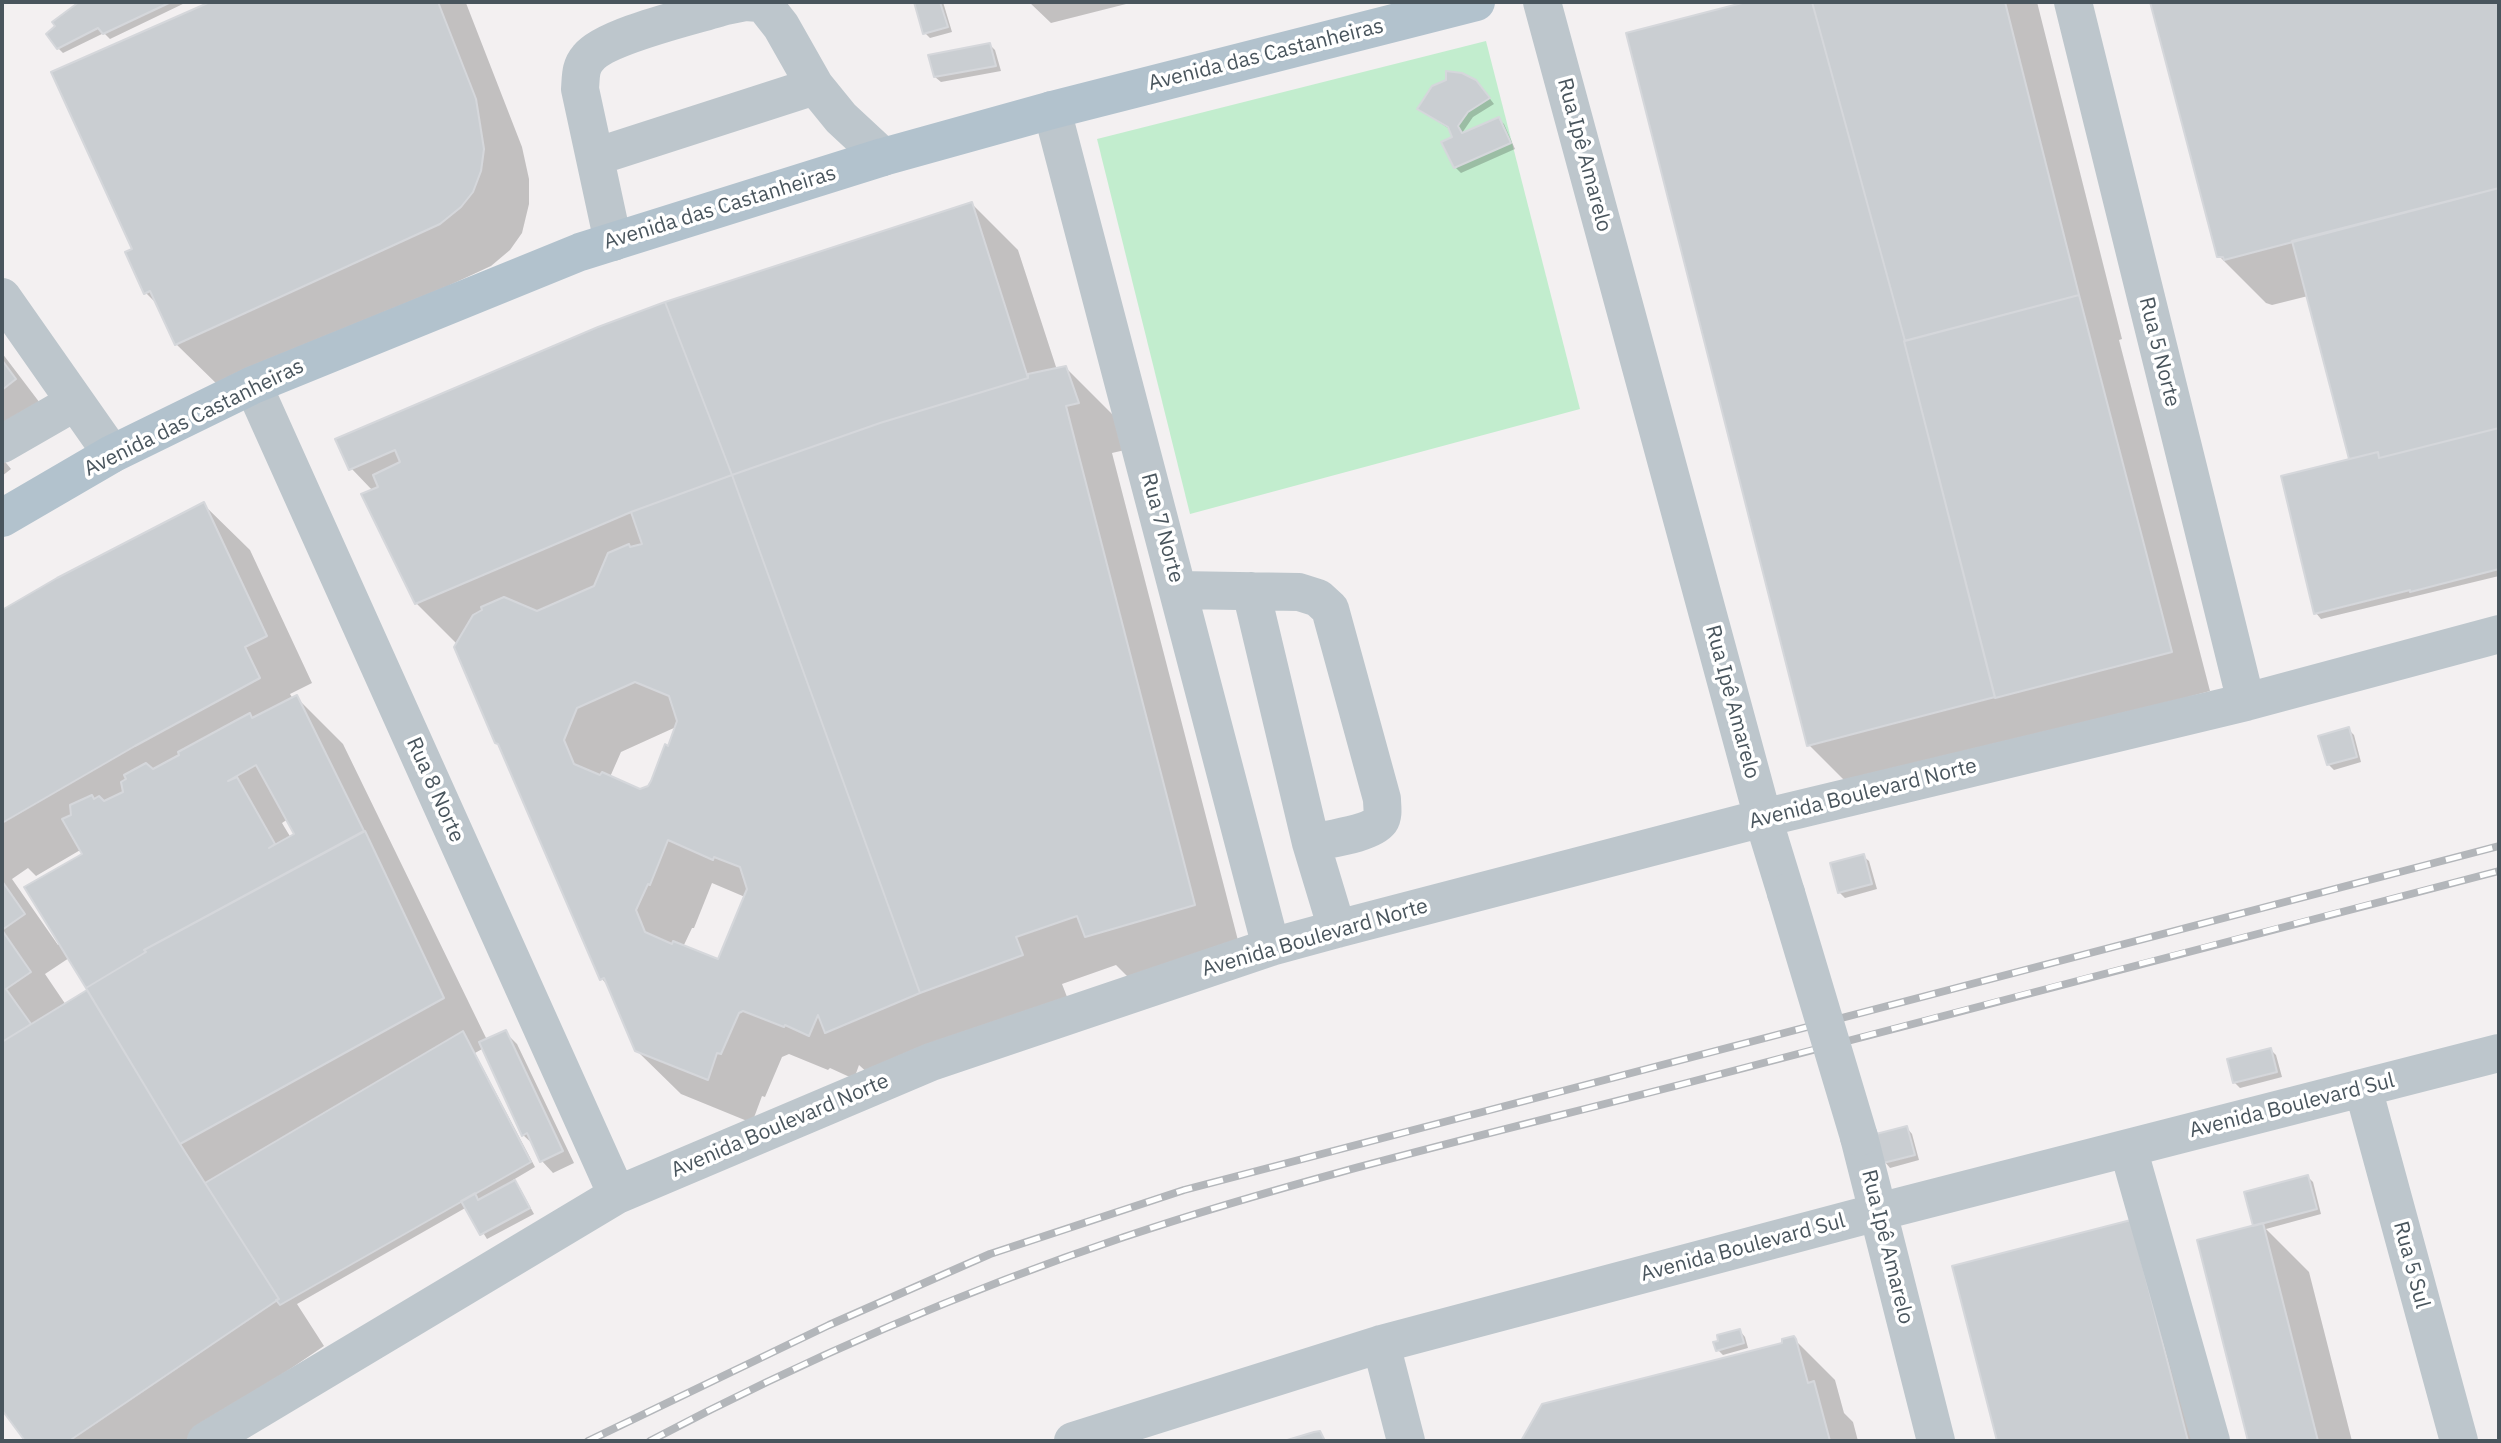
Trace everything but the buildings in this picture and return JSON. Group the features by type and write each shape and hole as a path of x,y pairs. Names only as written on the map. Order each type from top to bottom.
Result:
{"main road":[{"name":"Avenida das Castanheiras","path":"2,518 111,454 253,385 580,253 883,158 1052,110 1476,2"}],"street":[{"path":"612,242 580,89 581,68 589,56 607,42 726,6 745,2 760,3 781,26 815,86 841,118 883,158"},
{"name":"Rua Ipê Amarelo","path":"1542,2 1763,818 1858,1138 1936,1441"},
{"name":"Rua 5 Norte","path":"2073,2 2246,702"},
{"path":"595,157 815,86"},
{"name":"Rua 7 Norte","path":"1052,110 1271,947"},
{"path":"2,297 111,454"},
{"name":"Rua 8 Norte","path":"253,385 617,1195"},
{"path":"2,444 75,402"},
{"path":"1178,590 1299,592 1318,598 1330,609 1382,799 1382,814 1380,822 1366,830 1311,843"},
{"path":"1251,591 1311,843 1337,929"},
{"name":"Avenida Boulevard Norte","path":"206,1441 617,1195 931,1062 1271,947 1763,818 2246,702 2499,634"},
{"name":"Avenida Boulevard Sul","path":"1073,1441 1381,1345 1878,1212 2499,1053"},
{"name":"Rua 5 Sul","path":"2363,1088 2459,1441"},
{"path":"2128,1148 2211,1441"},
{"path":"1381,1345 1406,1441"}],"green space":[{"path":"1486,41 1580,409 1190,514 1097,139"}],"railway":[{"path":"588,1441 829,1325 990,1254 1184,1190 2499,846"},
{"path":"650,1441 824,1355 942,1304 1063,1258 1192,1215 1400,1156 2499,871"}]}
